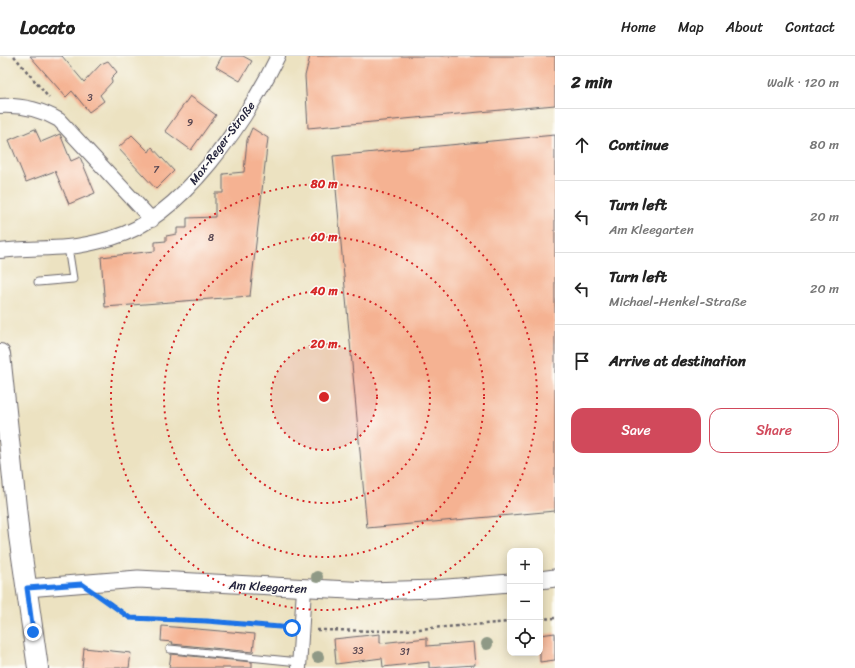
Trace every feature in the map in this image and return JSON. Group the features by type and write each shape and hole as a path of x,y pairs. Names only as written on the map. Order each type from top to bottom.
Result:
{"main road":[{"path":"0,354 1,392 38,668"}],"street":[{"name":"Max-Reger-Straße","path":"0,251 68,247 113,238 152,220 194,182 234,131 263,87 278,56"},
{"path":"0,106 17,105 31,107 45,112 59,120 152,220"},
{"path":"543,580 555,578"},
{"name":"Am Kleegarten","path":"27,588 138,579 304,589 368,591 435,590 507,582"},
{"path":"299,665 304,589"}],"lane":[{"path":"38,282 73,279 68,247"},
{"path":"170,649 299,665"}],"path":[{"path":"14,56 53,103"},
{"path":"82,584 130,618 207,621 292,628"},
{"path":"543,619 555,618"},
{"path":"312,629 392,631 507,622"}],"building":[{"path":"30,56 62,56 84,82 101,64 108,61 117,72 111,78 112,82 100,95 104,101 89,112 72,91 66,97"},
{"path":"222,56 243,56 252,61 240,81 216,67"},
{"path":"310,56 555,56 555,105 308,128 305,76"},
{"path":"190,96 216,115 191,150 165,131"},
{"path":"252,128 268,138 250,296 105,307 101,257 155,251 155,242 166,241 166,236 177,234 177,228 187,228 187,218 215,217 215,193 223,193 223,174 244,172 247,140"},
{"path":"35,129 41,142 60,134 71,161 80,157 95,193 69,204 55,171 26,182 9,140"},
{"path":"132,135 149,152 152,147 174,171 156,189 118,148"},
{"path":"555,135 555,511 367,528 333,156"},
{"path":"162,626 255,634 253,652 172,644 173,642 161,641"},
{"path":"555,633 555,660 540,662 540,656 543,656 543,635"},
{"path":"380,634 380,643 427,638 427,646 473,642 475,665 429,668 429,662 383,667 382,658 336,664 334,639"},
{"path":"84,648 131,653 129,668 82,668"},
{"path":"171,654 252,662 252,668 169,668"}],"route":[{"path":"33,632 27,588 82,584 130,618 207,621 292,628"}]}
